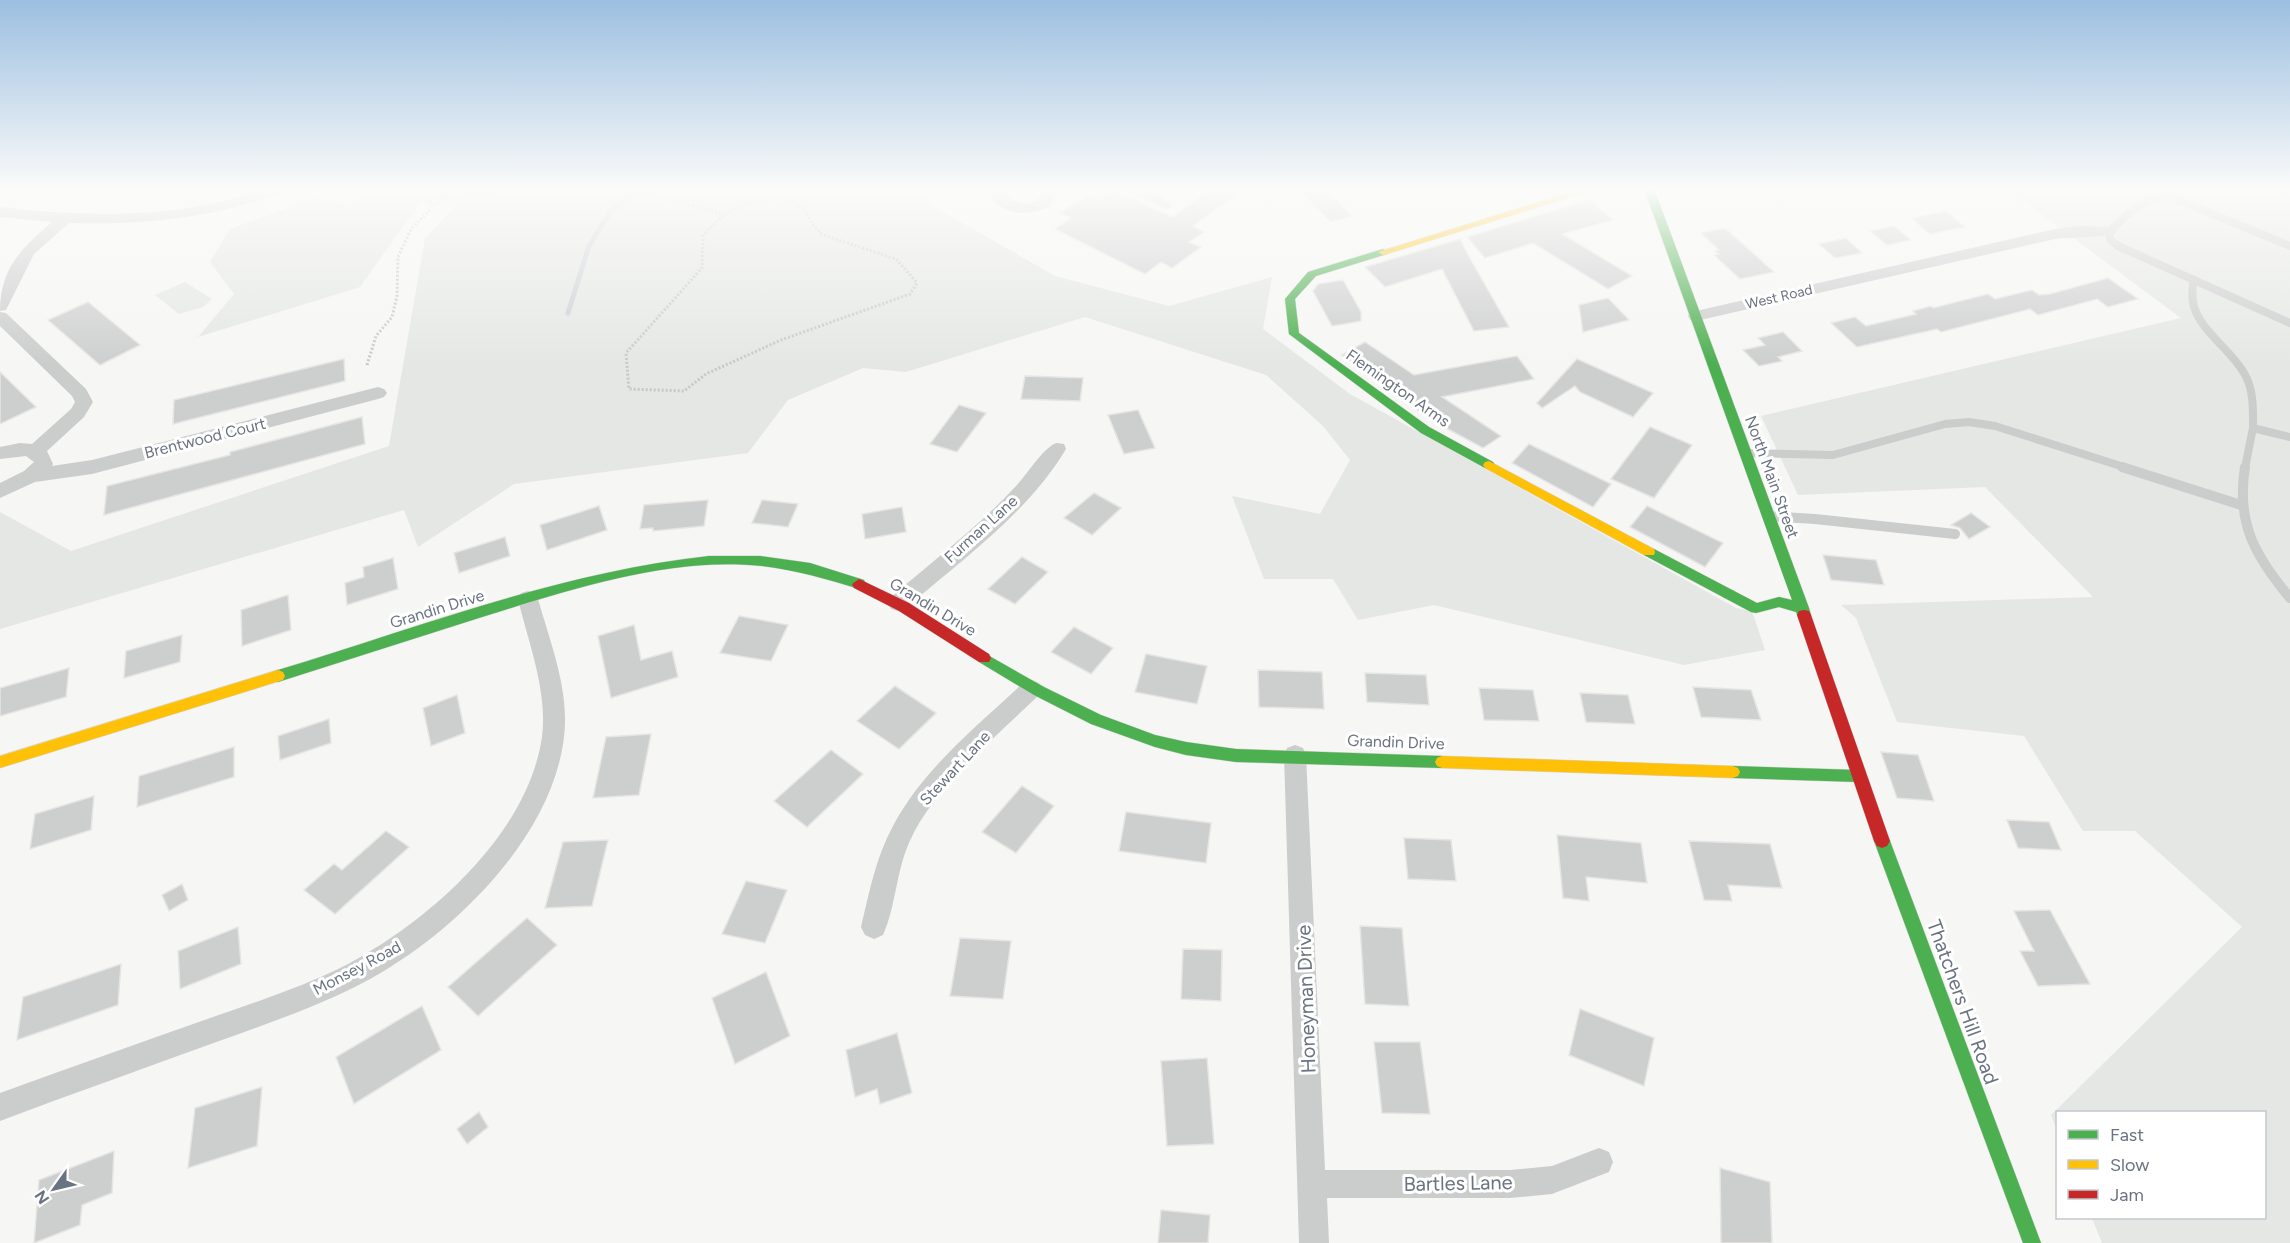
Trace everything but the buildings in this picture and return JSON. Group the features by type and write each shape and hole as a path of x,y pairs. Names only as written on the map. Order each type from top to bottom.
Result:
{"street":[{"path":"0,306 30,249"},
{"name":"Flemington Arms","path":"1395,249 1312,274 1290,299 1294,333 1425,430 1740,601 1756,608 1779,602 1802,608"},
{"name":"North Main Street","path":"1671,249 1802,608 1858,776"},
{"name":"West Road","path":"1696,316 1989,249"},
{"path":"0,317 80,393 84,402 78,413 37,450"},
{"name":"Brentwood Court","path":"0,491 31,476 92,468 378,393"},
{"path":"0,453 23,449 37,450 43,457 44,464 31,476"},
{"name":"Furman Lane","path":"898,603 1022,493 1045,467 1057,449"},
{"name":"Grandin Drive","path":"0,762 627,570 708,561 749,561 786,564 824,572 862,585 898,603 1031,689 1064,707 1092,719 1180,748 1220,754 1858,776"},
{"name":"Monsey Road","path":"0,1107 256,1015 350,975 394,950 431,922 464,892 494,860 519,828 537,796 548,765 553,734 553,706 528,599"},
{"name":"Stewart Lane","path":"874,927 887,872 901,834 916,810 937,783 1031,689"},
{"name":"Honeyman Drive","path":"1295,755 1314,1243"},
{"name":"Thatchers Hill Road","path":"1858,776 2032,1243"},
{"name":"Bartles Lane","path":"1313,1184 1510,1184 1552,1180 1599,1162"}],"lane":[{"path":"2125,249 2290,323"},
{"path":"2194,280 2190,296 2196,316 2245,374 2253,401 2253,428 2241,505 2245,526 2253,548 2271,576 2290,598"},
{"path":"1746,453 1833,455 1945,424 1970,422 1995,426 2241,505"},
{"path":"2253,428 2290,437"},
{"path":"1767,516 1795,516 1955,534"}],"path":[{"path":"367,365 376,336 392,316 398,296 398,257 401,249"},
{"path":"703,249 702,268 626,353 629,389 684,391 706,374 781,340 910,294 917,282 896,259 869,249"}],"shaded area":[{"path":"218,249 387,249 360,287 198,337 234,294 210,262"},
{"path":"423,249 1008,249 1055,276 1169,306 1272,277 1263,329 1350,394 1736,608 1752,611 1765,650 1684,665 1434,605 1358,620 1333,579 1264,579 1232,496 1320,514 1350,460 1323,426 1266,375 1085,317 906,372 863,368 788,400 748,453 514,484 418,547 404,510 0,629 0,512 71,551 389,446"},
{"path":"2088,249 2290,249 2290,1243 2102,1243 2092,1219 2266,1219 2266,1111 2056,1111 2056,1128 2051,1115 2242,927 2135,831 2083,831 2024,736 1897,722 1856,618 1841,605 2093,597 1985,487 1798,495 1761,416 2181,318"},
{"path":"185,282 212,299 203,307 179,314 155,295"}],"waterway":[{"path":"568,313 588,249"}],"traffic: fast":[{"path":"1671,249 1804,615"},
{"path":"1383,252 1312,274 1290,299 1294,334 1425,430 1489,465"},
{"path":"1649,552 1756,608 1779,602 1802,608"},
{"path":"278,676 557,589 658,566 709,561 760,561 810,568 859,584"},
{"path":"984,658 1039,691 1096,720 1155,741 1186,749 1236,756 1442,762"},
{"path":"1733,772 1858,776"},
{"path":"1882,841 2032,1243"}],"traffic: slow":[{"path":"1383,252 1393,249"},
{"path":"1489,465 1649,552"},
{"path":"0,762 278,676"},
{"path":"1442,762 1733,772"}],"traffic: jam":[{"path":"859,584 904,607 984,658"},
{"path":"1804,615 1882,841"}]}
